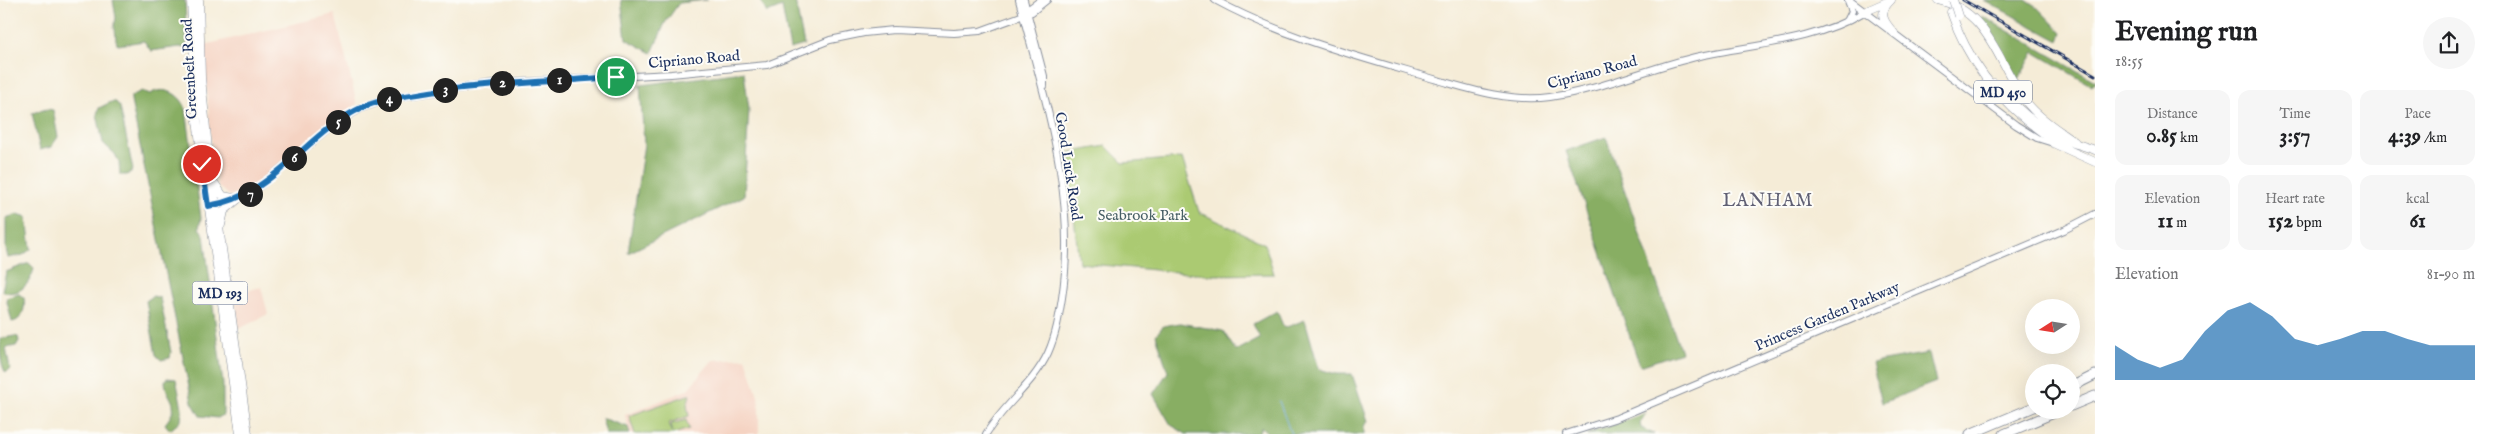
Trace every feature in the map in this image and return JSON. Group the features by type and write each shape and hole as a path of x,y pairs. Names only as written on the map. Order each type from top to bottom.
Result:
{"highway":[{"path":"2080,383 2095,376"},
{"path":"2080,387 2095,381"},
{"path":"2080,403 2095,396"},
{"path":"2080,405 2095,401"},
{"path":"1970,434 2025,411"},
{"path":"2004,434 2040,419"}],"main road":[{"name":"Greenbelt Road","path":"191,0 196,110 212,205 240,434"},
{"name":"Greenbelt Road","path":"199,0 201,78 212,180 212,205 220,233 248,434"},
{"path":"1864,12 1891,0"},
{"path":"1891,0 1883,9 1882,16 1884,22 1894,34"},
{"path":"1938,0 1962,10 1977,21 1993,42 2018,90 2028,104 2042,119 2075,142"},
{"name":"MD 450","path":"1947,0 1976,57 2004,94 2050,131 2095,150"},
{"name":"MD 450","path":"1953,0 1954,14 1962,42 1983,76 2010,108 2050,138 2053,143 2095,161"},
{"path":"212,180 223,196 238,199"},
{"path":"220,233 224,211 238,199"}],"street":[{"name":"Good Luck Road","path":"1019,0 1025,14"},
{"name":"Good Luck Road","path":"986,434 1004,408 1034,377 1045,360 1055,333 1066,268 1065,208 1058,156 1044,88 1039,78 1025,14 1024,0"},
{"name":"Cipriano Road","path":"1025,14 1041,0"},
{"name":"Cipriano Road","path":"212,205 238,199 263,184 337,122 362,108 391,98 500,84 671,74 767,64 830,40 848,36 889,30 974,32 997,26 1025,14 1047,0"},
{"name":"Cipriano Road","path":"1215,0 1290,36 1480,92 1516,98 1560,95 1694,58 1808,36 1846,22 1864,12"},
{"path":"1846,22 1852,11 1848,0"},
{"path":"1848,0 2016,125 2034,137 2053,143"},
{"name":"Princess Garden Parkway","path":"1566,434 1641,408 2064,230 2095,214"}],"shaded area":[{"path":"335,14 357,104 328,123 255,185 230,196 218,187 210,132 204,45"},
{"path":"261,287 268,314 239,329 235,294"},
{"path":"746,358 759,400 759,434 630,434 625,415 687,390 713,360"}],"green space":[{"path":"113,0 185,0 187,49 180,47 151,51 144,41 118,45 114,27 116,18"},
{"path":"621,0 707,0 679,3 665,23 652,53 626,39"},
{"path":"760,0 795,0 804,45 790,49 782,7 767,13"},
{"path":"1984,0 2026,0 2038,8 2062,33 2059,41"},
{"path":"1982,16 2095,81 2092,86 2034,52 2019,79 2014,75 1998,42 1981,19"},
{"path":"744,72 749,109 744,196 628,253 644,144 640,85"},
{"path":"161,90 171,92 180,99 186,109 201,218 199,228 204,235 223,384 223,415 218,418 200,416 192,402 131,101 131,96 142,91 150,94"},
{"path":"111,102 116,102 120,107 133,170 127,175 120,175 119,162 115,154 103,143 97,114 99,108"},
{"path":"47,109 53,110 58,137 51,147 40,150 32,113"},
{"path":"1606,137 1681,352 1640,366 1566,151"},
{"name":"Seabrook Park","path":"1106,146 1123,163 1182,158 1199,212 1265,244 1274,274 1209,275 1079,263 1067,153"},
{"path":"18,214 27,217 31,249 23,255 8,258 6,249 6,218"},
{"path":"29,263 34,268 27,284 19,291 8,293 2,291 6,272"},
{"path":"19,294 24,298 24,310 21,317 12,322 6,298"},
{"path":"153,296 160,298 171,352 170,358 161,360 156,355 146,301"},
{"path":"1277,311 1284,328 1305,320 1319,369 1336,374 1352,374 1368,421 1364,426 1364,434 1269,434 1261,427 1258,434 1186,434 1171,425 1153,394 1168,372 1156,335 1163,326 1180,323 1223,331 1236,351 1260,338 1253,324"},
{"path":"18,337 19,341 16,346 6,348 10,369 6,373 1,362 0,339"},
{"path":"1929,353 1936,382 1882,403 1872,363"},
{"path":"167,378 176,379 182,408 181,421 170,430 165,424 173,411 172,401 166,387 165,381"},
{"path":"690,395 687,405 689,416 669,423 673,434 635,434 629,416"},
{"path":"1646,413 1640,423 1641,428 1654,434 1587,434"},
{"path":"602,418 628,427 630,434 606,434"},
{"path":"686,420 689,429 673,434 671,424"}],"waterway":[{"path":"1279,401 1291,434"}],"railway":[{"path":"1963,0 2095,75"}],"district":[{"name":"LANHAM","path":"1768,200"}],"route":[{"path":"202,164 208,206 220,204 246,196 259,188 328,128 353,112 376,102 402,96 476,86 528,81 616,77"}]}
